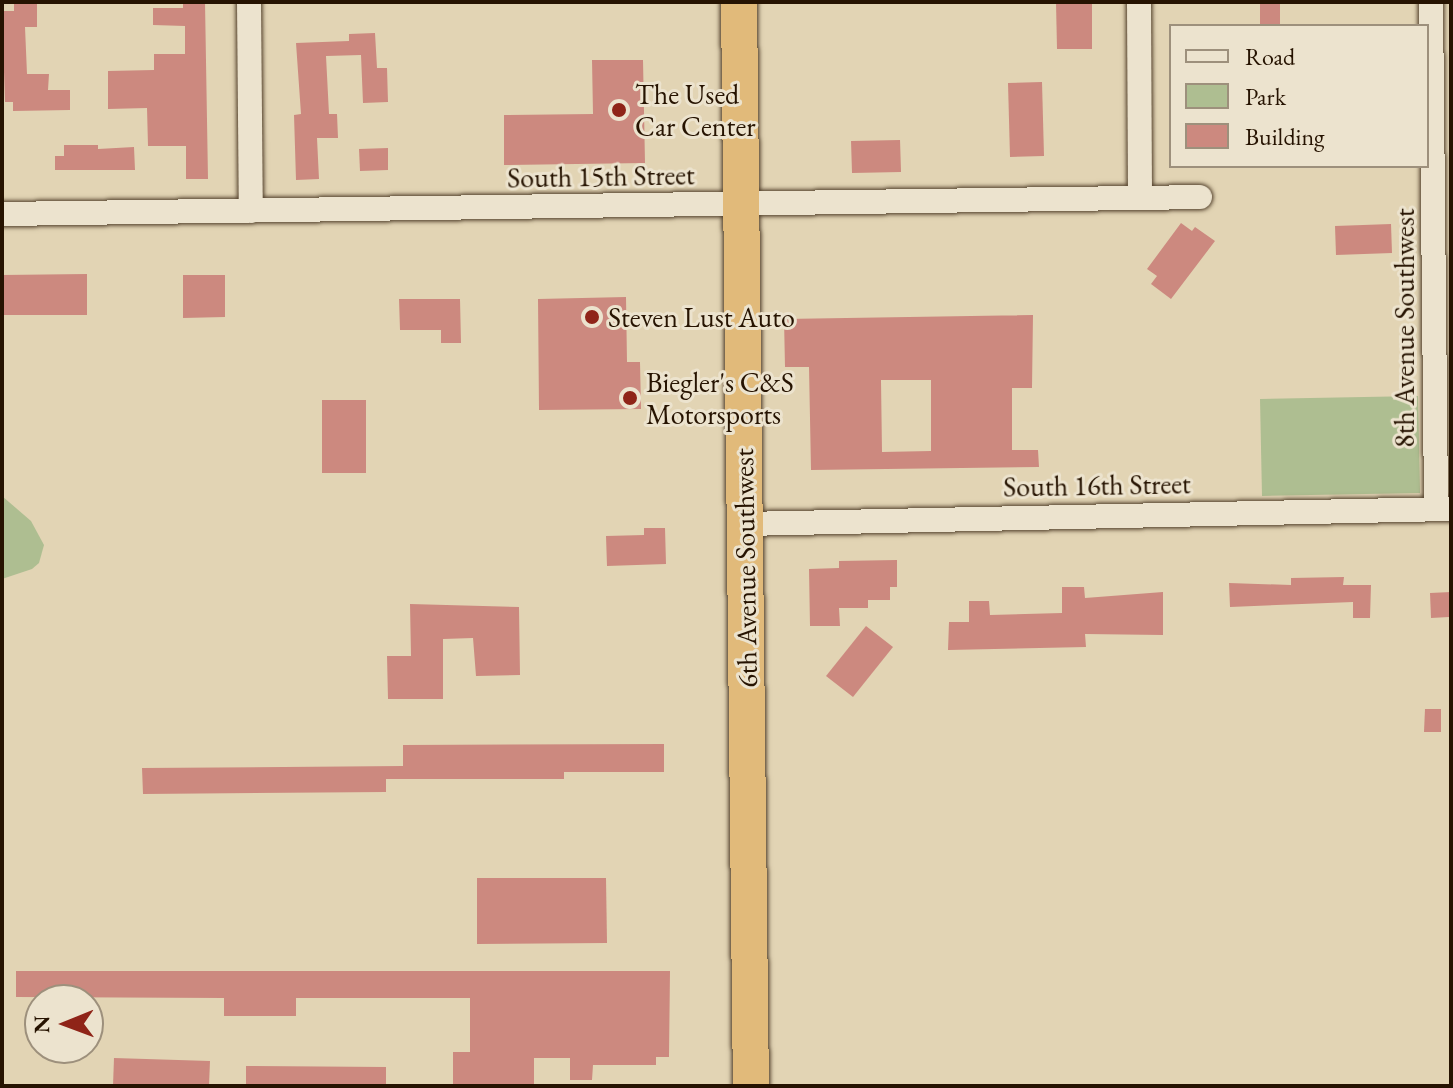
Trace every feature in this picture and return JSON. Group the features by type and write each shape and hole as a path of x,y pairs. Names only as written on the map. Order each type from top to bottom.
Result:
{"highway":[{"name":"6th Avenue Southwest","path":"739,2 751,1086"}],"street":[{"path":"249,2 251,211"},
{"path":"1139,2 1140,198"},
{"name":"8th Avenue Southwest","path":"1431,2 1442,191 1443,509"},
{"name":"South 15th Street","path":"2,214 1200,197"},
{"name":"South 16th Street","path":"744,524 1443,509"}],"green space":[{"path":"1418,396 1420,493 1262,496 1260,399"},
{"path":"2,496 31,521 44,545 39,563 32,569 2,579"}],"building":[{"path":"14,2 37,2 37,27 25,27 27,74 49,74 48,90 70,90 70,110 13,111 13,102 5,102 2,11 14,11"},
{"path":"183,2 205,2 208,179 186,179 186,146 148,146 147,108 108,109 108,71 154,70 154,54 185,54 185,26 153,25 153,8 183,8"},
{"path":"1056,2 1092,2 1092,49 1057,49"},
{"path":"1260,2 1280,2 1280,24 1260,24"},
{"path":"375,33 377,68 387,68 388,102 363,103 361,55 326,56 329,114 337,114 338,138 317,138 319,179 296,180 294,115 301,114 296,43 349,41 349,34"},
{"path":"592,60 643,60 645,163 504,165 504,115 593,114"},
{"path":"1042,82 1044,156 1010,157 1008,83"},
{"path":"900,140 901,172 852,173 851,141"},
{"path":"64,145 98,145 98,149 134,147 135,170 55,170 55,156 64,156"},
{"path":"388,148 388,170 360,171 359,149"},
{"path":"1181,223 1192,231 1195,227 1215,241 1171,299 1151,284 1157,276 1147,269"},
{"path":"1391,224 1392,253 1336,255 1335,226"},
{"path":"87,274 87,315 2,315 2,275"},
{"path":"183,275 225,275 225,317 183,318"},
{"path":"626,297 627,362 640,362 641,409 539,410 538,299"},
{"path":"399,299 460,299 461,343 441,343 441,330 400,330"},
{"path":"1033,315 1032,388 1012,388 1012,450 1038,450 1039,467 811,470 809,367 785,367 784,319","holes":["881,380 931,380 931,451 882,452"]},
{"path":"322,400 366,400 366,473 322,473"},
{"path":"644,528 665,528 666,564 607,566 606,536 644,535"},
{"path":"897,560 897,587 890,587 890,600 868,600 868,608 839,608 840,626 810,626 809,569 839,568 839,561"},
{"path":"1344,577 1343,585 1371,585 1370,618 1353,618 1353,602 1230,607 1229,583 1291,585 1291,578"},
{"path":"1062,587 1084,587 1085,598 1163,592 1163,635 1085,634 1086,647 948,650 949,622 969,622 969,601 989,601 990,615 1062,613"},
{"path":"1451,592 1449,617 1431,618 1430,593"},
{"path":"410,604 519,607 520,675 476,676 473,638 443,639 443,699 388,699 387,656 411,656"},
{"path":"866,626 893,647 853,697 826,676"},
{"path":"1425,709 1441,709 1441,732 1424,732"},
{"path":"664,744 664,772 564,772 564,779 386,779 386,792 143,794 142,768 403,766 403,745"},
{"path":"477,878 606,878 607,943 477,944"},
{"path":"16,971 670,971 669,1057 656,1057 656,1065 593,1065 592,1080 570,1080 570,1058 534,1058 534,1086 453,1086 453,1052 470,1052 470,998 296,998 296,1016 224,1016 224,998 104,997 104,984 24,984 24,997 16,997"},
{"path":"114,1058 210,1061 209,1086 113,1086"},
{"path":"246,1066 386,1067 386,1086 246,1086"}],"place":[{"name":"The Used Car Center","path":"619,110"},
{"name":"Steven Lust Auto","path":"592,317"},
{"name":"Biegler's C&S Motorsports","path":"630,398"}]}
